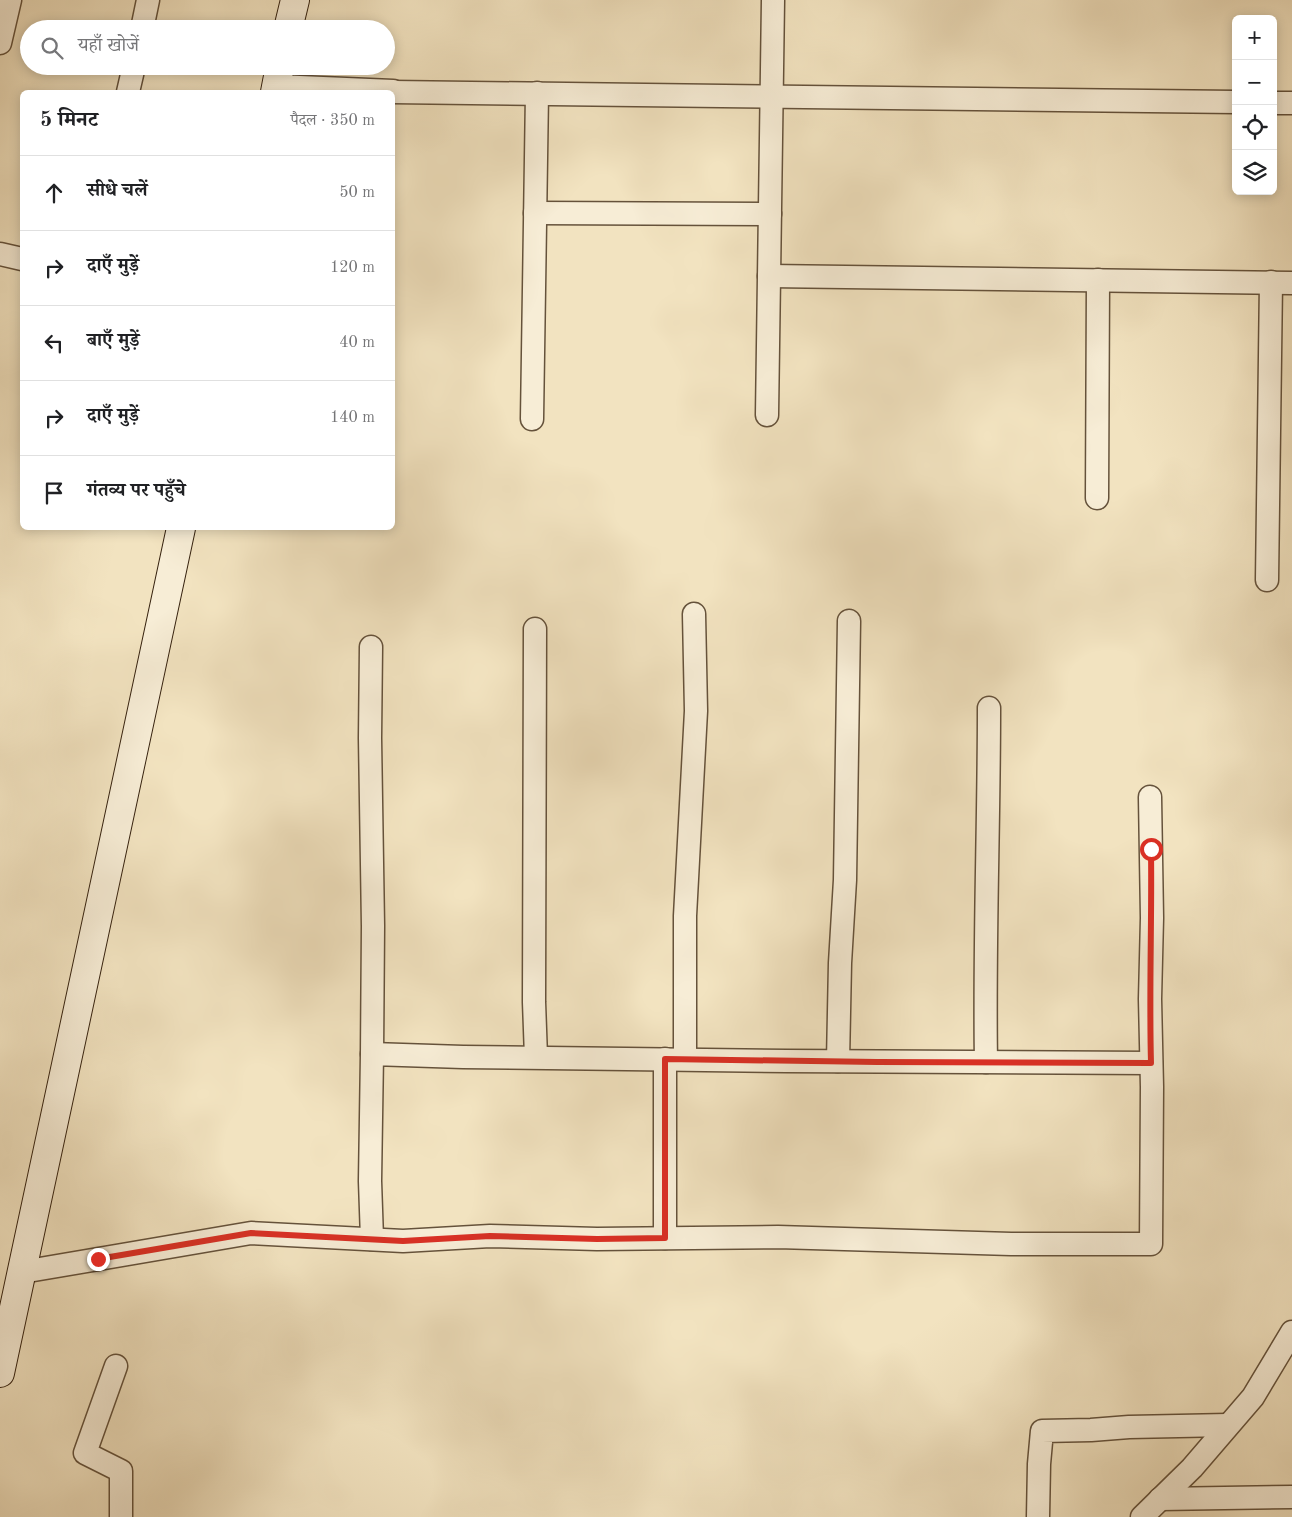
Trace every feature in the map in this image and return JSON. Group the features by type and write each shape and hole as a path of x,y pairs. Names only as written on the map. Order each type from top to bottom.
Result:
{"main road":[{"path":"290,20 295,0"},
{"path":"0,1373 181,530"}],"street":[{"path":"0,43 10,0"},
{"path":"144,20 148,0"},
{"path":"767,415 773,0"},
{"path":"128,90 132,75"},
{"path":"277,82 370,90"},
{"path":"395,92 1232,102"},
{"path":"532,419 537,93"},
{"path":"1277,103 1292,103"},
{"path":"535,213 770,214"},
{"path":"0,254 20,259"},
{"path":"769,276 1281,282 1267,580"},
{"path":"1097,498 1098,280"},
{"path":"665,1238 696,711 694,614"},
{"path":"838,1061 840,963 845,880 849,621"},
{"path":"535,629 534,1002 536,1057"},
{"path":"371,647 370,738 373,926 370,1181 372,1239"},
{"path":"986,1062 986,856 989,708"},
{"path":"22,1272 251,1233 403,1241 490,1236 597,1239 778,1237 1012,1244 1151,1244 1150,999 1152,918 1150,797"},
{"path":"372,1054 463,1057 1151,1063"},
{"path":"1142,1517 1192,1468 1253,1397 1292,1332"},
{"path":"116,1366 85,1453 121,1471 121,1517"},
{"path":"1038,1517 1042,1431 1228,1425"},
{"path":"1160,1499 1292,1497"}],"route":[{"path":"98,1259 251,1233 403,1241 490,1236 597,1239 665,1238 665,1059 1151,1063 1151,849"}]}
